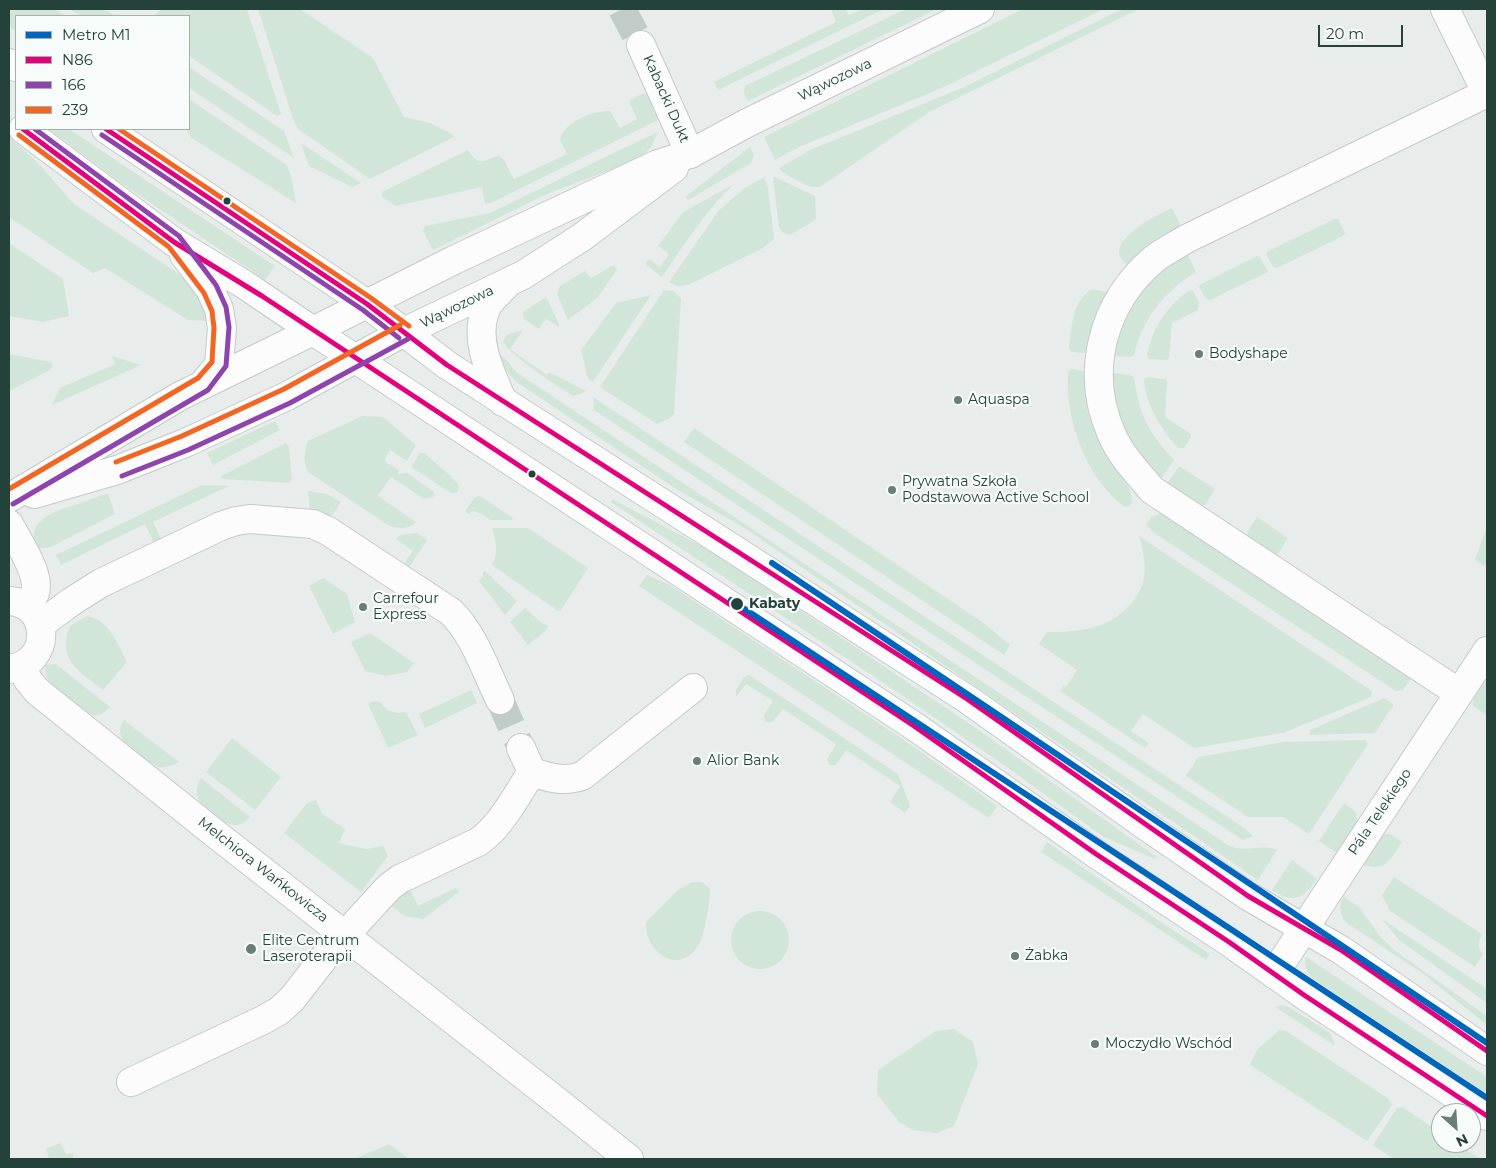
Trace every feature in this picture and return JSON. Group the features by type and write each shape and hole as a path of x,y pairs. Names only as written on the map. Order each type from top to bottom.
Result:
{"street":[{"name":"Wąwozowa","path":"9,500 180,396 454,260 649,168 690,154 747,123 980,9"},
{"path":"1445,9 1487,93 1186,240 1154,259 1130,283 1112,311 1102,338 1099,364 1101,400 1112,436 1128,463 1152,490 1459,693"},
{"name":"Kabacki Dukt","path":"641,45 690,154"},
{"path":"24,130 174,242 245,285 914,726 1096,854 1487,1116"},
{"path":"107,130 367,304 447,366 967,699 1248,896 1341,950 1487,1051"},
{"name":"Wąwozowa","path":"9,500 117,470 185,443 287,396 404,332 523,274 582,237 667,175 690,154"},
{"name":"Wąwozowa","path":"174,242 210,289 219,309 222,328 219,365 204,384"},
{"path":"503,402 486,360 481,329 486,307 510,281"},
{"path":"25,611 71,602 101,584 221,526 236,521 250,520 313,524 328,530 451,612 466,630 500,700"},
{"path":"9,524 35,575 36,586 34,595 25,611"},
{"path":"15,668 35,656 42,634 25,611"},
{"name":"Pála Telekiego","path":"1274,974 1303,927 1487,650"},
{"name":"Melchiora Wańkowicza","path":"15,668 37,691 213,832 554,1098 629,1159"},
{"path":"131,1082 263,1020 292,1000 324,958 379,896 400,879 487,836 494,828 527,760 550,778 567,779 582,776 692,688"}],"green space":[{"path":"9,9 55,9 64,15 15,15 15,30 9,27"},
{"path":"69,9 104,9 113,15 79,15"},
{"path":"162,9 247,9 281,114 277,116 190,57 190,15 154,15"},
{"path":"258,9 300,9 373,58 404,117 430,123 452,134 454,137 370,179 298,129 294,122"},
{"path":"831,9 846,9 849,15 863,9 884,9 718,90 714,82 836,22"},
{"path":"906,9 937,9 748,101 744,93 745,86"},
{"path":"1023,9 1104,9 942,88 799,147 775,160 764,137"},
{"path":"1122,9 1139,9 929,112 820,187 810,187 782,172 779,168 810,150 962,88"},
{"path":"190,68 284,131 294,158 190,89"},
{"path":"644,93 649,98 658,120 491,203 485,204 482,187 396,206 382,197 382,192 468,150 476,160 480,161 500,156 514,179 567,154 560,139 568,127 580,118 603,111 610,111 620,128 637,119 630,100"},
{"path":"190,100 287,165 296,203 190,137 187,130 190,130"},
{"path":"50,130 71,130 275,266 265,280 121,183"},
{"path":"657,132 652,146 642,156 611,170 549,193 433,250 423,231 425,226 490,213"},
{"path":"9,137 38,163 74,204 179,274 194,287 210,321 188,320 105,268 93,273 9,217"},
{"path":"301,143 361,183 352,187 309,166"},
{"path":"750,147 754,155 751,163 688,200 685,197"},
{"path":"764,177 768,188 774,239 763,248 690,284 679,287 669,282 719,210 745,188"},
{"path":"775,177 815,196 816,218 790,235 782,232 779,228 773,178"},
{"path":"734,184 687,240 662,277 645,264 649,259 660,267 669,254 658,246 683,212"},
{"path":"1172,208 1180,224 1178,228 1144,249 1128,265 1120,257 1120,249 1124,240 1143,224"},
{"path":"1338,219 1345,233 1343,236 1277,268 1273,267 1266,254 1268,251"},
{"path":"9,243 63,279 69,316 43,322 9,316"},
{"path":"1185,254 1188,256 1196,272 1174,288 1156,307 1143,329 1134,355 1131,357 1113,356 1121,325 1137,297 1159,273"},
{"path":"1257,256 1260,257 1268,272 1210,300 1206,299 1199,287 1201,284"},
{"path":"614,265 617,270 597,298 568,320 557,294 560,286 585,271 591,278"},
{"path":"1092,289 1107,292 1098,309 1086,353 1072,352 1069,349 1076,308 1085,294"},
{"path":"664,290 673,291 681,298 674,414 657,424 600,387"},
{"path":"1190,290 1193,291 1199,302 1198,310 1172,323 1169,358 1167,360 1149,359 1147,356 1149,346 1162,318 1174,303"},
{"path":"651,295 593,382 588,379 581,350 616,303"},
{"path":"546,297 559,327 546,319 539,329 524,319 523,312"},
{"path":"523,330 510,349 547,375 549,372 586,391 573,396 514,354 503,341 507,335"},
{"path":"9,354 51,362 53,366 50,370 9,391"},
{"path":"500,355 507,360 516,372 1228,845 1241,849 1271,848 1277,850 1258,880 743,527 676,489 521,385 508,372"},
{"path":"112,356 141,365 52,405 60,388 115,364"},
{"path":"1071,369 1085,371 1086,402 1089,417 1109,459 1130,489 1132,503 1129,506 1125,507 1111,495 1099,480 1080,446 1070,409 1068,372"},
{"path":"1112,373 1134,377 1139,403 1146,422 1157,440 1174,460 1161,479 1140,456 1125,431 1116,404"},
{"path":"1148,377 1165,379 1167,381 1165,417 1191,434 1184,448 1178,448 1155,416 1145,389 1144,379"},
{"path":"593,397 1244,828 1253,836 1243,840 1235,835 594,410"},
{"path":"362,416 383,417 416,445 407,461 390,450 384,461 399,470 398,474 407,473 434,492 435,496 424,499 391,477 378,496 416,522 413,525 399,528 388,525 308,472 305,457 308,441"},
{"path":"275,421 280,430 213,465 207,453"},
{"path":"694,428 985,624 1010,645 1004,655 684,442"},
{"path":"286,443 289,447 292,480 289,483 222,479 221,476"},
{"path":"420,453 424,453 458,483 459,489 457,492 451,493 411,467"},
{"path":"1179,466 1215,489 1205,505 1201,506 1167,484"},
{"path":"202,485 229,486 153,522 162,541 155,545 145,524 61,565 56,555"},
{"path":"308,491 327,494 341,502 329,520 310,513"},
{"path":"108,493 115,514 51,547 36,549 35,530 45,518 52,513"},
{"path":"480,496 513,518 512,520 490,520 482,514 473,511 467,514 466,510 475,497"},
{"path":"612,499 703,547 773,592 973,726 1157,857 1155,859 1104,837 1001,763 897,692 611,502"},
{"path":"1161,513 1412,677 1403,690 1396,691 1157,535 1146,525 1151,517"},
{"path":"1257,517 1288,538 1278,554 1274,555 1247,537 1247,533"},
{"path":"1487,526 1487,562 1484,566 1475,560"},
{"path":"492,528 528,528 588,568 561,610 558,611 492,565 496,543"},
{"path":"417,533 427,540 406,572 401,568 413,551 396,539 400,535"},
{"path":"1139,536 1372,691 1371,697 1283,733 1194,748 1143,714 1131,731 1149,743 1145,748 1060,691 1063,686 1066,687 1077,670 1039,644 1047,632 1076,631 1104,624 1128,607 1141,588 1145,570"},
{"path":"485,571 517,601 505,615 479,581"},
{"path":"647,575 670,585 904,740 997,806 989,818 639,586"},
{"path":"323,578 347,594 355,622 333,634 309,586"},
{"path":"525,608 543,624 549,626 528,645 510,622"},
{"path":"87,616 95,618 107,627 127,662 103,690 79,671 68,656 66,648 66,638 70,626"},
{"path":"370,633 414,663 407,672 386,676 365,671 351,642"},
{"path":"56,664 110,707 98,715 93,715 77,707 56,690 48,680 45,665"},
{"path":"1487,673 1486,715 1473,706 1474,694"},
{"path":"749,675 898,774 910,806 905,813 890,802 900,786 846,750 836,765 829,765 827,759 836,744 783,709 772,722 765,722 764,715 773,701 746,684 736,697 736,690 744,677"},
{"path":"471,690 477,703 425,728 419,714"},
{"path":"1384,698 1393,706 1375,733 1309,735 1310,730"},
{"path":"373,701 380,702 392,712 406,712 418,735 388,748 368,704"},
{"path":"124,720 179,762 168,767 156,766 128,746 120,734"},
{"path":"232,738 281,777 255,810 206,772"},
{"path":"1365,740 1368,744 1309,834 1283,817 1248,817 1186,776 1198,757 1284,742"},
{"path":"201,778 250,817 245,822 236,825 227,823 213,814 198,799 197,789"},
{"path":"316,800 322,814 345,829 339,843 366,849 383,846 388,856 361,892 284,833 307,803"},
{"path":"1344,803 1356,812 1357,822 1337,853 1319,841"},
{"path":"1390,834 1402,842 1390,860 1381,866 1375,867 1360,864 1380,836"},
{"path":"1047,842 1153,917 1210,954 1206,960 1041,852"},
{"path":"1292,860 1317,879 1303,895 1292,898 1280,895 1272,890"},
{"path":"1394,877 1482,934 1479,944 1483,954 1475,967 1390,911 1382,895"},
{"path":"692,882 702,882 710,889 703,935 692,953 685,958 670,960 657,952 652,945 647,934 646,922 679,889"},
{"path":"409,887 418,906 456,888 459,892 423,919 405,916 391,906 390,900"},
{"path":"1344,897 1360,908 1379,935 1394,950 1487,1016 1487,1025 1422,973 1347,923 1342,917 1340,910"},
{"path":"754,911 766,911 781,919 789,934 789,946 781,961 766,969 754,969 739,961 731,946 731,934 739,919"},
{"path":"1382,919 1487,989 1487,1003 1399,940"},
{"path":"1306,957 1487,1077 1487,1094 1313,979 1306,969"},
{"path":"1283,1005 1330,1033 1335,1044 1275,1007"},
{"path":"954,1029 973,1042 978,1064 954,1126 936,1133 913,1130 899,1122 877,1094 878,1070 936,1031"},
{"path":"1279,1030 1286,1031 1389,1099 1392,1105 1367,1141 1250,1065 1257,1050"},
{"path":"1402,1107 1431,1126 1431,1153 1471,1153 1480,1159 1394,1159 1373,1145 1397,1108"},
{"path":"60,1143 66,1154 73,1153 73,1159 49,1159 46,1149"},
{"path":"389,1144 409,1159 355,1159"}],"tunnel":[{"path":"622,9 641,45"},
{"path":"500,700 521,748"}],"metro line":[{"name":"M1","path":"772,563 1487,1043"},
{"name":"M1","path":"731,600 1487,1098"}],"transit line":[{"name":"N86","path":"24,130 174,242 262,296 914,726 1096,854 1487,1116"},
{"name":"166","path":"13,504 208,390 226,366 229,327 226,307 216,285 179,236 36,130"},
{"name":"N86","path":"107,130 367,304 447,365 967,699 1248,896 1341,950 1487,1051"},
{"name":"239","path":"120,130 371,298 409,326"},
{"name":"239","path":"9,489 198,378 212,362 214,328 212,311 204,293 169,247 19,135"},
{"name":"166","path":"102,135 363,310 399,338"},
{"name":"239","path":"116,462 182,436 284,389 400,325"},
{"name":"166","path":"122,476 188,450 290,403 408,339"}],"place":[{"name":"Bodyshape","path":"1199,354"},
{"name":"Aquaspa","path":"958,400"},
{"name":"Prywatna Szkoła Podstawowa Active School","path":"892,490"},
{"name":"Kabaty","path":"737,604"},
{"name":"Carrefour Express","path":"363,607"},
{"name":"Alior Bank","path":"697,761"},
{"name":"Elite Centrum Laseroterapii","path":"251,949"},
{"name":"Żabka","path":"1015,956"},
{"name":"Moczydło Wschód","path":"1095,1044"}]}
